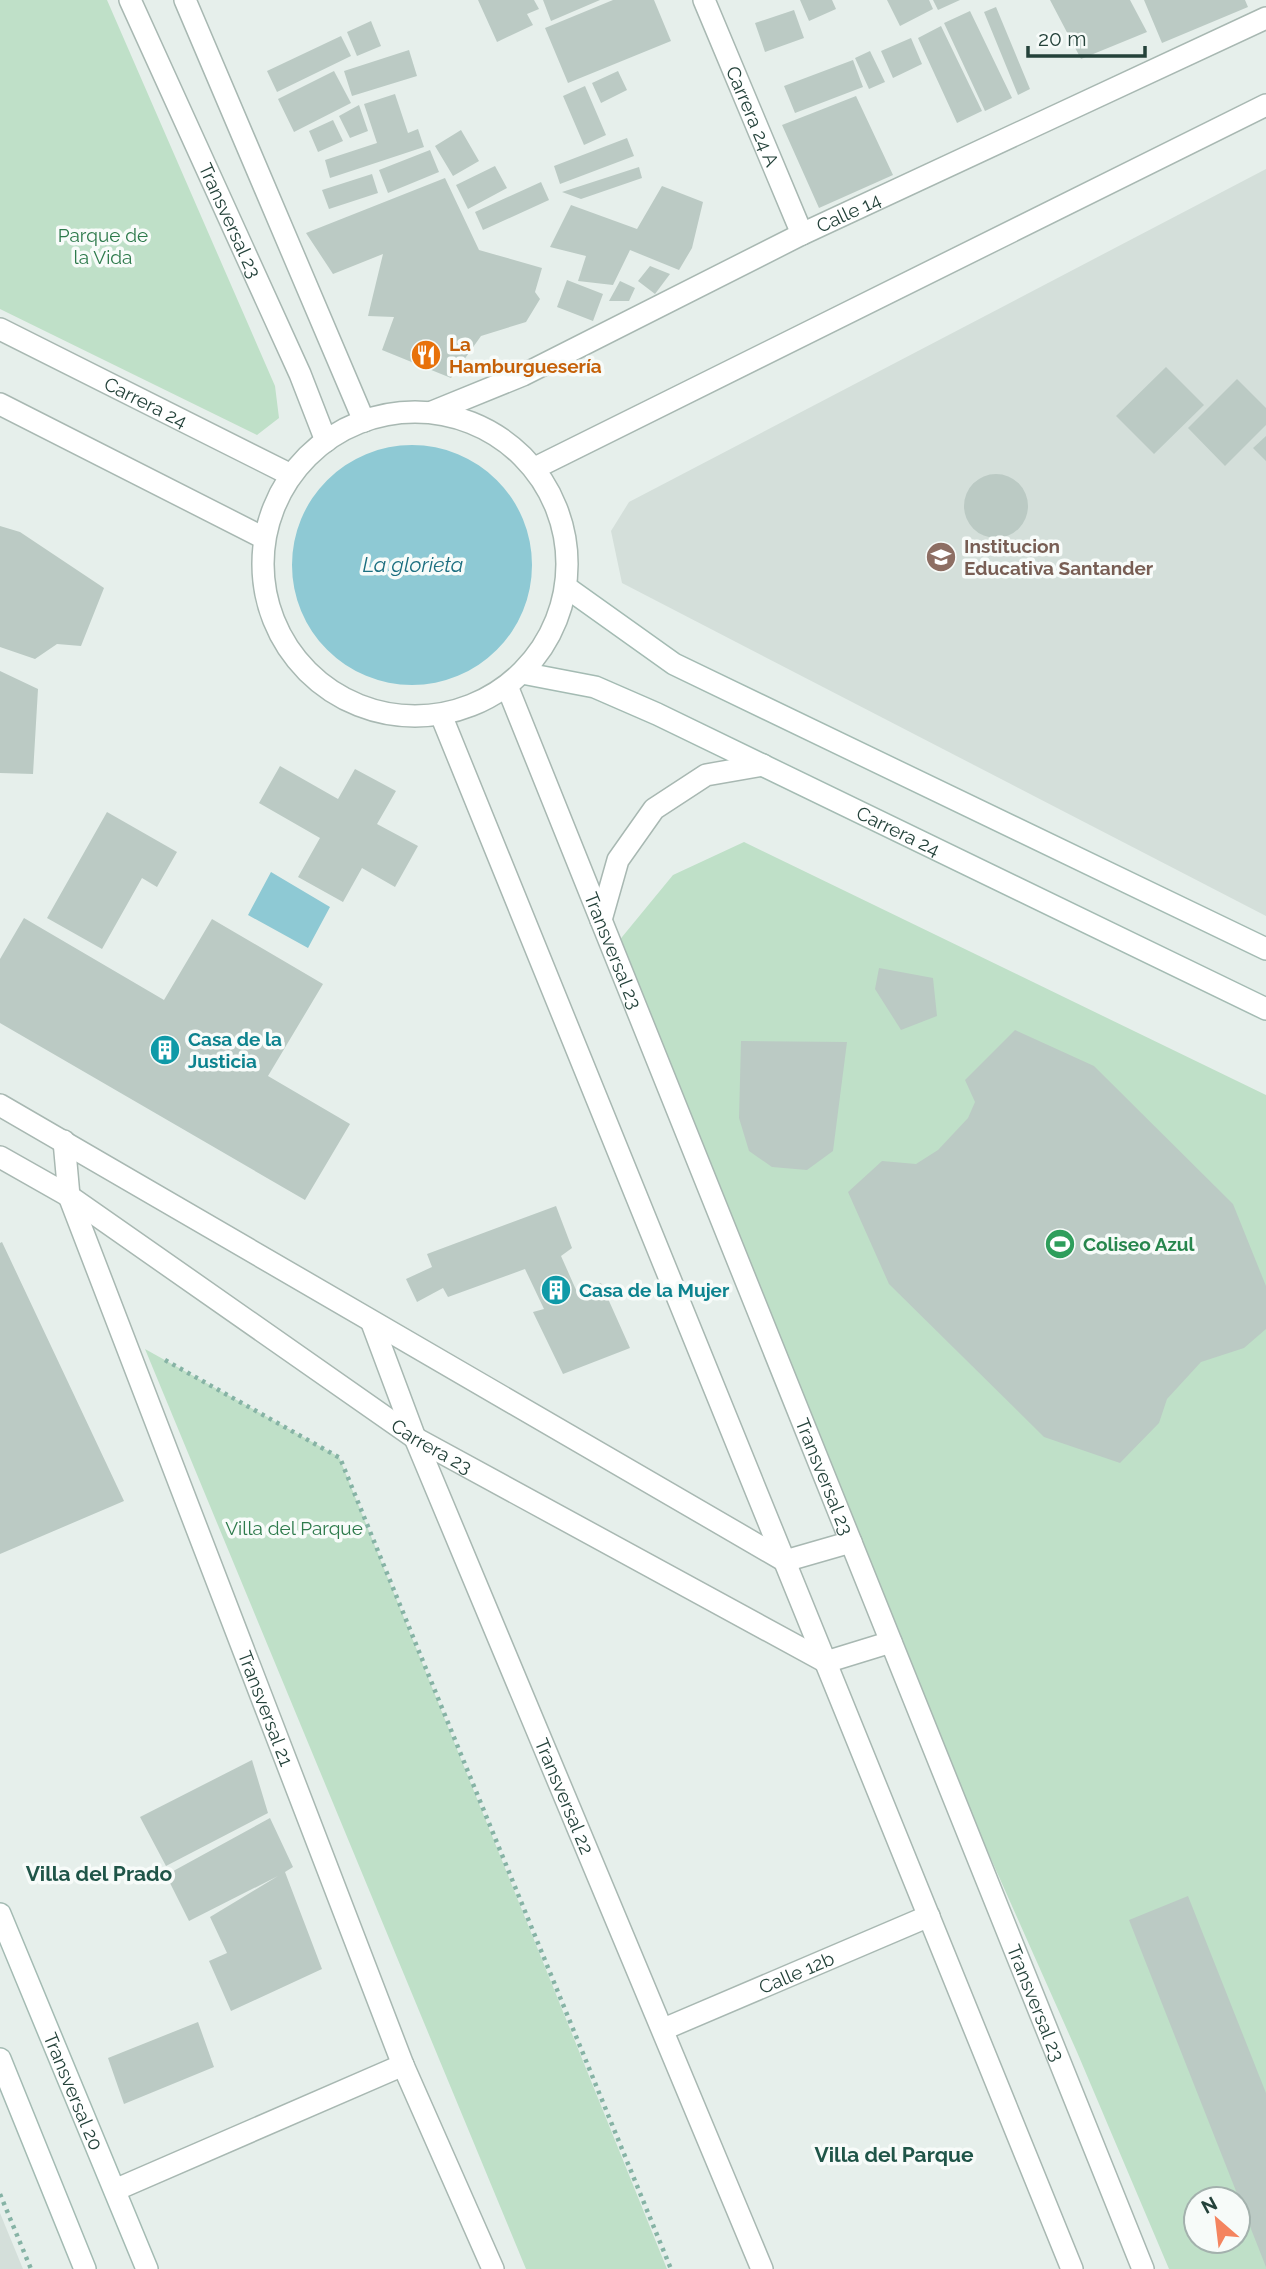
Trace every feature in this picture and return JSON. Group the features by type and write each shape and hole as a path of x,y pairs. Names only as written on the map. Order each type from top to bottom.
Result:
{"street":[{"name":"Transversal 23","path":"130,0 300,374 326,441"},
{"path":"185,0 364,421"},
{"name":"Carrera 24 A","path":"704,0 802,233"},
{"name":"Calle 14","path":"432,412 523,375 802,233 1266,18"},
{"path":"535,468 1266,105"},
{"name":"Carrera 24","path":"0,329 291,475"},
{"path":"0,404 264,538"},
{"path":"432,412 470,422 506,441 535,468 559,515 567,545 566,587 551,634 514,680 475,705 441,715 392,715 346,700 306,672 278,633 264,586 264,538 291,475 326,441 364,421 391,414 432,412"},
{"path":"566,587 674,664 1266,948"},
{"name":"Transversal 23","path":"514,680 601,920 1143,2269"},
{"name":"Carrera 24","path":"514,680 595,687 763,765 1266,1009"},
{"path":"441,715 1072,2269"},
{"path":"601,920 618,860 654,809 706,775 763,765"},
{"path":"0,1105 372,1324 785,1561 851,1542"},
{"name":"Transversal 21","path":"64,1141 69,1196 403,2065 493,2269"},
{"name":"Carrera 23","path":"0,1157 69,1196 415,1438 826,1662"},
{"name":"Transversal 22","path":"372,1324 415,1438 762,2269"},
{"path":"826,1662 891,1642"},
{"name":"Transversal 20","path":"0,1914 147,2269"},
{"name":"Calle 12b","path":"664,2029 929,1916"},
{"path":"0,2059 85,2269"},
{"path":"115,2190 403,2065"}],"path":[{"path":"154,1354 340,1458 671,2269"},
{"path":"0,2193 31,2269"}],"shaded area":[{"name":"Institucion Educativa Santander","path":"1266,169 1266,916 622,583 611,531 629,502"},
{"path":"0,2213 23,2269 0,2269"}],"green space":[{"name":"Parque de la Vida","path":"0,0 107,0 275,386 279,418 257,435 0,309"},
{"path":"744,842 1266,1095 1266,2269 1169,2269 1077,2052 789,1405 613,948 673,875"},
{"name":"Villa del Parque","path":"145,1349 339,1457 667,2269 526,2269"}],"water":[{"name":"La glorieta","path":"400,445 424,445 469,459 497,480 512,498 523,519 530,541 530,589 523,611 512,632 497,650 469,671 447,680 424,685 400,685 355,671 336,658 319,641 306,622 297,600 292,577 292,553 306,508 319,489 336,472 355,459 377,450"},
{"path":"271,872 330,907 308,948 248,915"}],"building":[{"path":"478,0 534,0 539,9 527,14 533,25 497,42"},
{"path":"543,0 600,0 551,21"},
{"path":"613,0 654,0 671,41 568,83 545,28"},
{"path":"800,0 832,0 836,9 809,21"},
{"path":"887,0 929,0 933,9 900,26"},
{"path":"933,0 960,0 938,10"},
{"path":"1050,0 1130,0 1147,32 1081,59"},
{"path":"1144,0 1245,0 1248,7 1162,43"},
{"path":"996,7 1030,89 1018,95 984,12"},
{"path":"794,10 804,38 765,52 755,23"},
{"path":"970,11 1012,98 985,111 944,23"},
{"path":"371,21 381,46 357,56 347,32"},
{"path":"941,26 982,111 957,123 918,38"},
{"path":"341,36 351,56 277,92 267,71"},
{"path":"911,38 922,64 893,78 881,51"},
{"path":"409,50 417,76 352,96 344,71"},
{"path":"870,51 885,82 869,89 855,58"},
{"path":"853,60 863,87 795,113 784,86"},
{"path":"334,71 351,103 294,132 278,99"},
{"path":"618,71 627,90 601,103 592,83"},
{"path":"585,86 606,135 584,145 563,96"},
{"path":"395,94 408,133 418,129 424,147 330,178 325,160 377,143 364,104"},
{"path":"856,96 893,175 819,208 782,125"},
{"path":"359,105 368,131 350,138 339,116"},
{"path":"333,120 343,141 318,152 309,131"},
{"path":"461,130 479,161 453,176 435,146"},
{"path":"627,138 634,156 560,184 554,166"},
{"path":"430,150 439,172 388,193 379,170"},
{"path":"495,166 507,188 468,209 456,185"},
{"path":"639,167 642,178 581,199 562,192"},
{"path":"372,174 378,193 329,209 322,190"},
{"path":"445,178 479,250 542,268 535,292 540,299 526,322 481,336 451,378 382,350 394,317 368,316 383,254 333,274 306,233"},
{"path":"541,182 549,200 483,230 475,212"},
{"path":"662,186 703,202 692,248 679,270 630,250 613,285 578,281 586,256 550,247 571,205 637,229"},
{"path":"650,266 670,274 655,294 638,281"},
{"path":"567,280 603,294 593,321 557,307"},
{"path":"620,281 635,288 629,301 609,301"},
{"path":"1166,367 1204,405 1154,454 1116,416"},
{"path":"1237,379 1266,408 1266,425 1225,466 1188,428"},
{"path":"1266,436 1266,461 1253,448"},
{"path":"996,474 1014,480 1022,488 1028,506 1022,524 1014,532 996,538 978,532 970,524 964,506 970,488 978,480"},
{"path":"0,526 20,532 104,588 81,646 57,644 35,659 0,647"},
{"path":"0,671 38,689 33,774 0,773"},
{"path":"280,766 338,799 355,769 396,791 377,824 418,846 395,887 362,868 343,902 298,877 320,838 259,803"},
{"path":"107,812 177,852 157,887 142,878 102,949 47,918"},
{"name":"Casa de la Justicia","path":"24,918 164,1000 212,919 323,984 268,1076 350,1124 305,1200 0,1023 0,959"},
{"path":"879,968 933,978 937,1016 901,1030 875,989"},
{"name":"Coliseo Azul","path":"1015,1030 1094,1066 1233,1204 1266,1286 1266,1329 1244,1348 1201,1362 1167,1399 1159,1423 1120,1463 1044,1437 889,1284 848,1192 882,1161 916,1164 938,1150 968,1118 975,1102 965,1080"},
{"path":"741,1041 847,1042 833,1151 807,1170 772,1167 749,1151 739,1118"},
{"name":"Casa de la Mujer","path":"556,1206 572,1248 561,1256 577,1292 601,1283 630,1348 563,1374 533,1312 544,1309 525,1269 448,1297 443,1288 417,1302 406,1279 432,1267 427,1254"},
{"path":"2,1242 124,1501 0,1554 0,1243"},
{"path":"252,1760 268,1813 166,1866 140,1817"},
{"path":"270,1818 293,1867 285,1872 322,1969 231,2011 209,1961 227,1953 210,1917 278,1876 189,1921 166,1875"},
{"path":"1188,1896 1266,2093 1266,2267 1252,2232 1252,2185 1234,2185 1129,1920"},
{"path":"198,2022 214,2067 124,2104 108,2058"}],"place":[{"name":"La Hamburguesería","path":"426,355"},
{"name":"Institucion Educativa Santander","path":"941,557"},
{"name":"Casa de la Justicia","path":"165,1050"},
{"name":"Coliseo Azul","path":"1060,1244"},
{"name":"Casa de la Mujer","path":"556,1290"}],"district":[{"name":"Villa del Prado","path":"99,1873"},
{"name":"Villa del Parque","path":"894,2154"}]}
